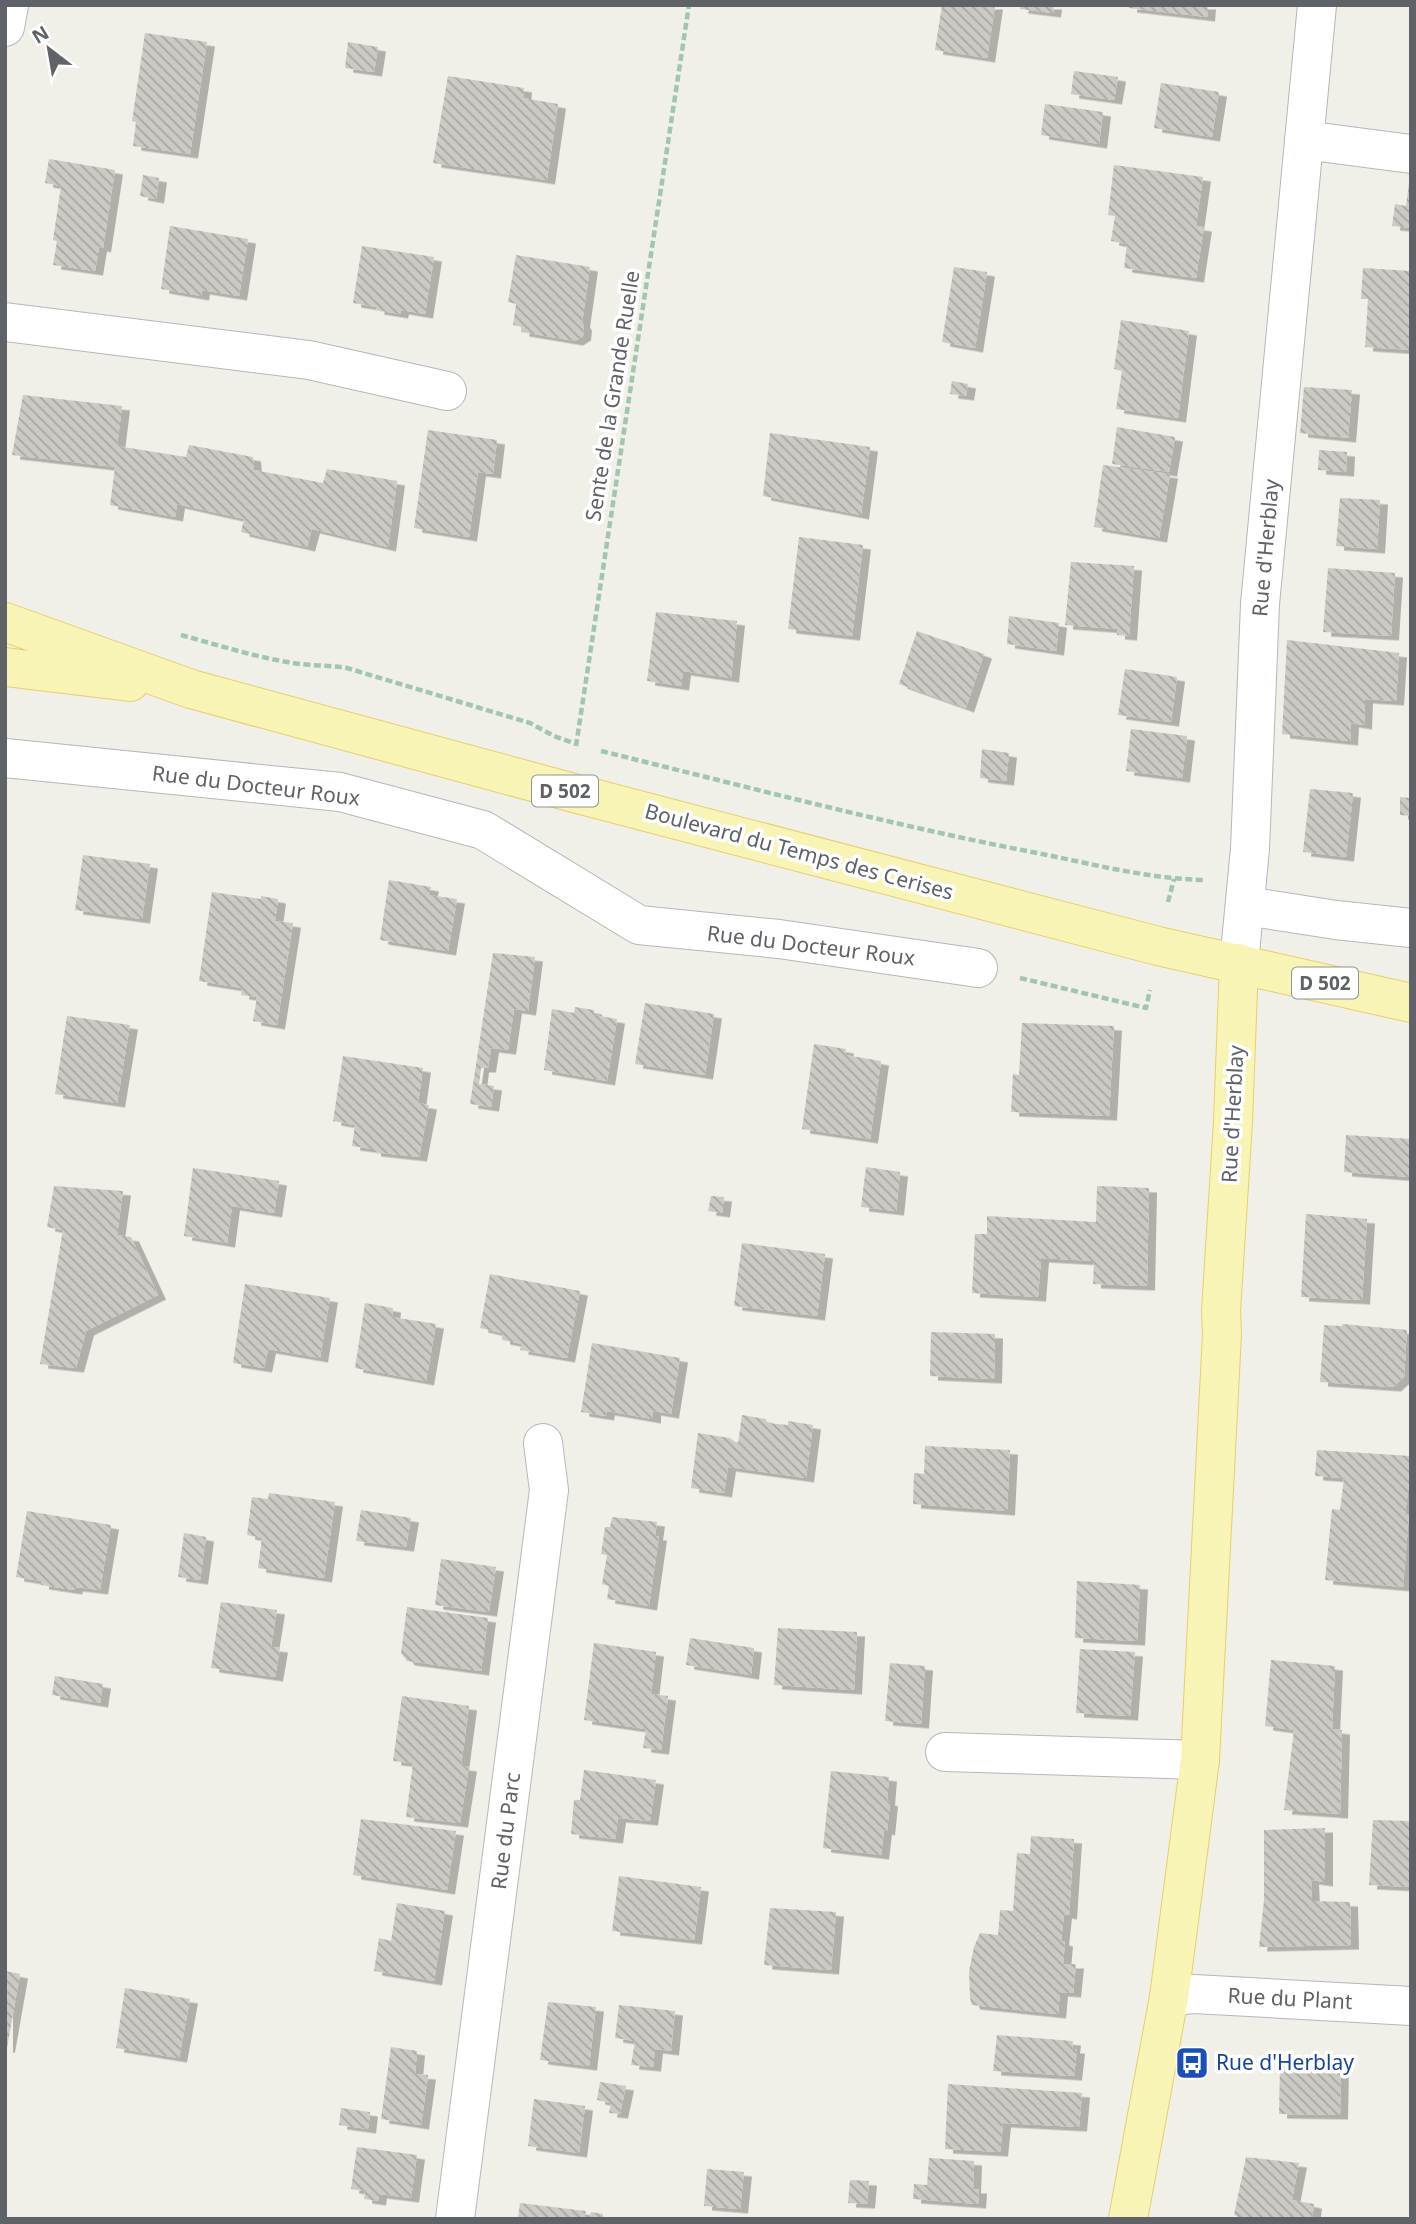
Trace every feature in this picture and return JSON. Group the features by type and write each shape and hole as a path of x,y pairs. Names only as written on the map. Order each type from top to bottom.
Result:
{"main road":[{"name":"Boulevard du Temps des Cerises","path":"5,622 191,690 1158,946 1411,1003"},
{"name":"Boulevard du Temps des Cerises","path":"5,667 191,690"},
{"name":"Rue d'Herblay","path":"1128,2219 1169,1997 1200,1760 1239,963"}],"street":[{"path":"5,27 9,5"},
{"name":"Rue d'Herblay","path":"1239,963 1245,906 1260,604 1317,5"},
{"path":"1304,140 1411,154"},
{"path":"5,322 309,360 447,391"},
{"name":"Rue du Docteur Roux","path":"5,758 340,792 483,830 639,925 779,939 978,968"},
{"path":"1245,906 1411,928"},
{"name":"Rue du Parc","path":"455,2219 550,1490 543,1443"},
{"path":"945,1752 1200,1760"},
{"name":"Rue du Plant","path":"1169,1997 1194,1994 1411,2006"}],"path":[{"name":"Sente de la Grande Ruelle","path":"570,792 689,5"},
{"path":"177,634 257,656 347,668 530,723 576,744 859,814 1000,846 1174,879"}],"building":[{"path":"942,5 995,5 987,58 935,50"},
{"path":"1021,5 1054,5 1053,13 1020,9"},
{"path":"1129,5 1208,5 1207,17 1129,8"},
{"path":"145,33 207,42 190,154 133,146 136,122 132,121"},
{"path":"348,42 378,47 374,72 345,68"},
{"path":"1074,71 1118,77 1114,100 1071,94"},
{"path":"448,76 524,88 523,98 558,104 547,180 433,163"},
{"path":"1161,83 1219,92 1212,137 1154,128"},
{"path":"1045,104 1103,112 1099,144 1041,135"},
{"path":"49,159 115,170 103,248 99,247 95,271 53,265 57,241 53,240 61,186 45,183"},
{"path":"1114,165 1203,177 1196,226 1204,227 1196,278 1124,268 1127,244 1111,241 1115,216 1108,215"},
{"path":"143,175 159,178 156,199 140,196"},
{"path":"1409,183 1411,228 1392,226 1395,204 1406,206"},
{"path":"170,226 248,239 239,296 202,290 201,296 161,289"},
{"path":"362,246 434,257 425,314 401,310 400,314 353,303"},
{"path":"516,255 590,267 582,323 583,336 575,341 521,332 522,327 513,325 516,304 508,302"},
{"path":"954,267 987,272 975,348 942,342"},
{"path":"1363,268 1411,271 1411,350 1365,347 1368,299 1361,299"},
{"path":"1121,320 1189,331 1178,418 1116,409 1122,371 1114,369"},
{"path":"952,381 968,384 966,396 950,394"},
{"path":"1304,387 1352,390 1348,438 1300,433"},
{"path":"23,395 122,406 117,446 186,457 189,445 253,457 254,470 323,483 327,469 397,481 388,547 312,529 307,547 241,532 244,519 177,504 175,517 110,505 115,467 12,455"},
{"path":"1117,427 1175,437 1169,472 1112,464"},
{"path":"428,430 497,440 493,474 478,472 469,537 414,528"},
{"path":"770,433 870,447 861,515 763,496"},
{"path":"1319,450 1347,452 1346,472 1318,470"},
{"path":"1103,465 1170,474 1159,538 1094,527"},
{"path":"1340,498 1380,500 1377,549 1336,546"},
{"path":"799,537 863,545 852,636 788,629"},
{"path":"1071,562 1134,566 1129,636 1117,635 1117,629 1065,625"},
{"path":"1328,568 1395,573 1391,636 1323,632"},
{"path":"656,612 737,621 731,678 683,671 681,686 647,681"},
{"path":"1009,616 1059,623 1056,651 1007,644"},
{"path":"917,631 984,654 966,708 899,684"},
{"path":"1287,640 1399,653 1396,701 1365,699 1364,725 1351,723 1350,741 1282,734"},
{"path":"1125,669 1177,677 1171,722 1118,715"},
{"path":"1131,729 1187,736 1182,778 1126,771"},
{"path":"982,749 1009,753 1006,781 980,778"},
{"path":"1310,789 1353,793 1346,857 1303,852"},
{"path":"1400,797 1411,798 1411,816 1400,815"},
{"path":"83,855 150,864 142,919 75,910"},
{"path":"389,880 431,887 429,895 457,899 448,951 380,940"},
{"path":"212,892 278,899 275,921 293,923 277,1025 253,1021 257,997 241,995 242,988 199,981"},
{"path":"493,953 535,957 528,1011 514,1009 508,1050 491,1048 488,1068 481,1068 479,1084 494,1086 491,1107 470,1104"},
{"path":"645,1003 714,1014 705,1075 635,1064"},
{"path":"575,1007 594,1010 594,1015 617,1019 607,1081 544,1070 552,1009 574,1013"},
{"path":"67,1016 130,1025 117,1103 55,1094"},
{"path":"1022,1023 1114,1026 1109,1116 1011,1112 1013,1074 1019,1075"},
{"path":"814,1044 846,1049 845,1055 881,1061 870,1139 802,1129"},
{"path":"343,1056 423,1068 418,1103 429,1105 419,1157 373,1152 373,1149 352,1146 355,1125 333,1121"},
{"path":"1346,1135 1411,1139 1411,1177 1344,1172"},
{"path":"866,1167 900,1172 896,1211 861,1207"},
{"path":"193,1168 279,1181 274,1213 232,1206 227,1243 184,1236"},
{"path":"54,1186 123,1191 117,1235 131,1237 158,1295 86,1331 76,1368 40,1364 63,1230 47,1227"},
{"path":"1097,1186 1149,1188 1147,1286 1093,1284 1094,1261 1041,1258 1038,1297 972,1293 975,1234 987,1234 987,1216 1096,1222"},
{"path":"711,1196 724,1197 722,1213 708,1211"},
{"path":"1306,1214 1367,1219 1362,1300 1301,1297"},
{"path":"742,1243 825,1254 817,1316 734,1306"},
{"path":"490,1274 580,1291 567,1358 520,1350 522,1344 502,1340 502,1333 480,1328"},
{"path":"245,1284 330,1298 320,1358 268,1349 264,1368 233,1363"},
{"path":"365,1303 393,1308 392,1317 436,1324 426,1381 355,1368"},
{"path":"1324,1325 1407,1330 1404,1377 1393,1387 1320,1382"},
{"path":"931,1332 995,1334 994,1379 930,1376"},
{"path":"592,1343 680,1358 671,1414 653,1411 653,1419 607,1411 606,1416 581,1412"},
{"path":"742,1415 766,1419 767,1423 788,1425 788,1421 813,1425 806,1478 728,1467 724,1493 691,1488 698,1433 730,1438 738,1444"},
{"path":"925,1446 1010,1450 1007,1511 913,1504 914,1473 924,1474"},
{"path":"1317,1450 1411,1456 1411,1483 1405,1514 1409,1514 1403,1587 1325,1580 1332,1509 1340,1510 1344,1478 1315,1476"},
{"path":"269,1493 335,1502 324,1578 258,1568 262,1538 247,1535 252,1497 268,1499"},
{"path":"361,1510 411,1518 406,1547 356,1541"},
{"path":"27,1511 111,1525 100,1590 75,1587 74,1590 41,1585 41,1581 16,1577"},
{"path":"612,1517 657,1522 655,1536 659,1536 649,1606 607,1599 609,1586 602,1584 607,1555 601,1554 605,1527 610,1527"},
{"path":"184,1533 206,1537 200,1580 178,1577"},
{"path":"441,1559 496,1567 489,1612 435,1605"},
{"path":"1077,1581 1140,1585 1137,1641 1075,1638"},
{"path":"221,1602 277,1610 271,1647 280,1648 275,1677 211,1668"},
{"path":"407,1607 488,1618 481,1671 407,1661 401,1653"},
{"path":"778,1628 857,1632 854,1690 774,1685"},
{"path":"690,1638 754,1648 751,1675 686,1665"},
{"path":"594,1643 656,1652 651,1694 668,1696 661,1750 643,1748 646,1729 584,1720"},
{"path":"1080,1649 1135,1652 1130,1716 1076,1713"},
{"path":"1271,1660 1335,1666 1332,1729 1342,1730 1340,1814 1284,1810 1294,1730 1265,1726"},
{"path":"890,1663 925,1666 921,1724 885,1721"},
{"path":"55,1676 103,1684 100,1703 52,1695"},
{"path":"402,1696 469,1706 461,1766 469,1767 460,1823 406,1817 413,1763 393,1761"},
{"path":"584,1770 656,1780 650,1821 618,1818 615,1839 571,1834 574,1800 580,1800"},
{"path":"831,1771 889,1777 887,1801 890,1802 881,1855 823,1848"},
{"path":"361,1819 456,1831 447,1890 353,1875"},
{"path":"1373,1820 1411,1821 1411,1887 1369,1885"},
{"path":"1325,1828 1325,1882 1311,1880 1312,1901 1350,1902 1351,1945 1259,1947 1264,1900 1264,1830"},
{"path":"1031,1836 1074,1839 1069,1915 1064,1914 1061,1941 1065,1942 1063,1964 1076,1964 1073,1993 1060,1992 1058,2014 972,2005 970,1998 969,1971 974,1947 980,1933 998,1935 1000,1910 1013,1911 1017,1853 1030,1854"},
{"path":"619,1876 701,1887 694,1940 612,1931"},
{"path":"397,1903 445,1911 434,1981 374,1971 379,1938 391,1941"},
{"path":"770,1908 836,1912 831,1970 764,1965"},
{"path":"5,1971 20,1974 7,2048 5,2048"},
{"path":"125,1988 190,1999 179,2058 116,2048"},
{"path":"548,2002 596,2007 589,2066 540,2060"},
{"path":"619,2005 675,2011 671,2051 655,2049 653,2067 631,2065 635,2041 615,2038"},
{"path":"997,2035 1073,2041 1072,2049 1077,2049 1074,2076 993,2071"},
{"path":"391,2047 417,2051 415,2074 428,2075 421,2125 381,2119"},
{"path":"1280,2064 1341,2066 1340,2115 1279,2114"},
{"path":"600,2082 626,2086 620,2114 609,2113 611,2103 597,2100"},
{"path":"948,2084 1082,2093 1079,2127 1003,2123 1000,2152 945,2149"},
{"path":"534,2099 585,2106 579,2153 528,2146"},
{"path":"341,2108 370,2112 368,2129 339,2125"},
{"path":"357,2147 417,2155 411,2198 379,2194 378,2201 364,2199 365,2191 351,2189"},
{"path":"1246,2157 1299,2163 1292,2200 1314,2204 1312,2219 1237,2219 1234,2215"},
{"path":"929,2158 974,2161 973,2189 979,2189 978,2204 913,2199 914,2184 927,2185"},
{"path":"707,2169 744,2172 740,2209 704,2206"},
{"path":"850,2180 869,2181 867,2204 848,2203"},
{"path":"520,2203 586,2211 584,2219 518,2219"},
{"path":"591,2212 603,2214 603,2219 590,2219"}],"place":[{"name":"Rue d'Herblay","path":"1192,2063"}]}
